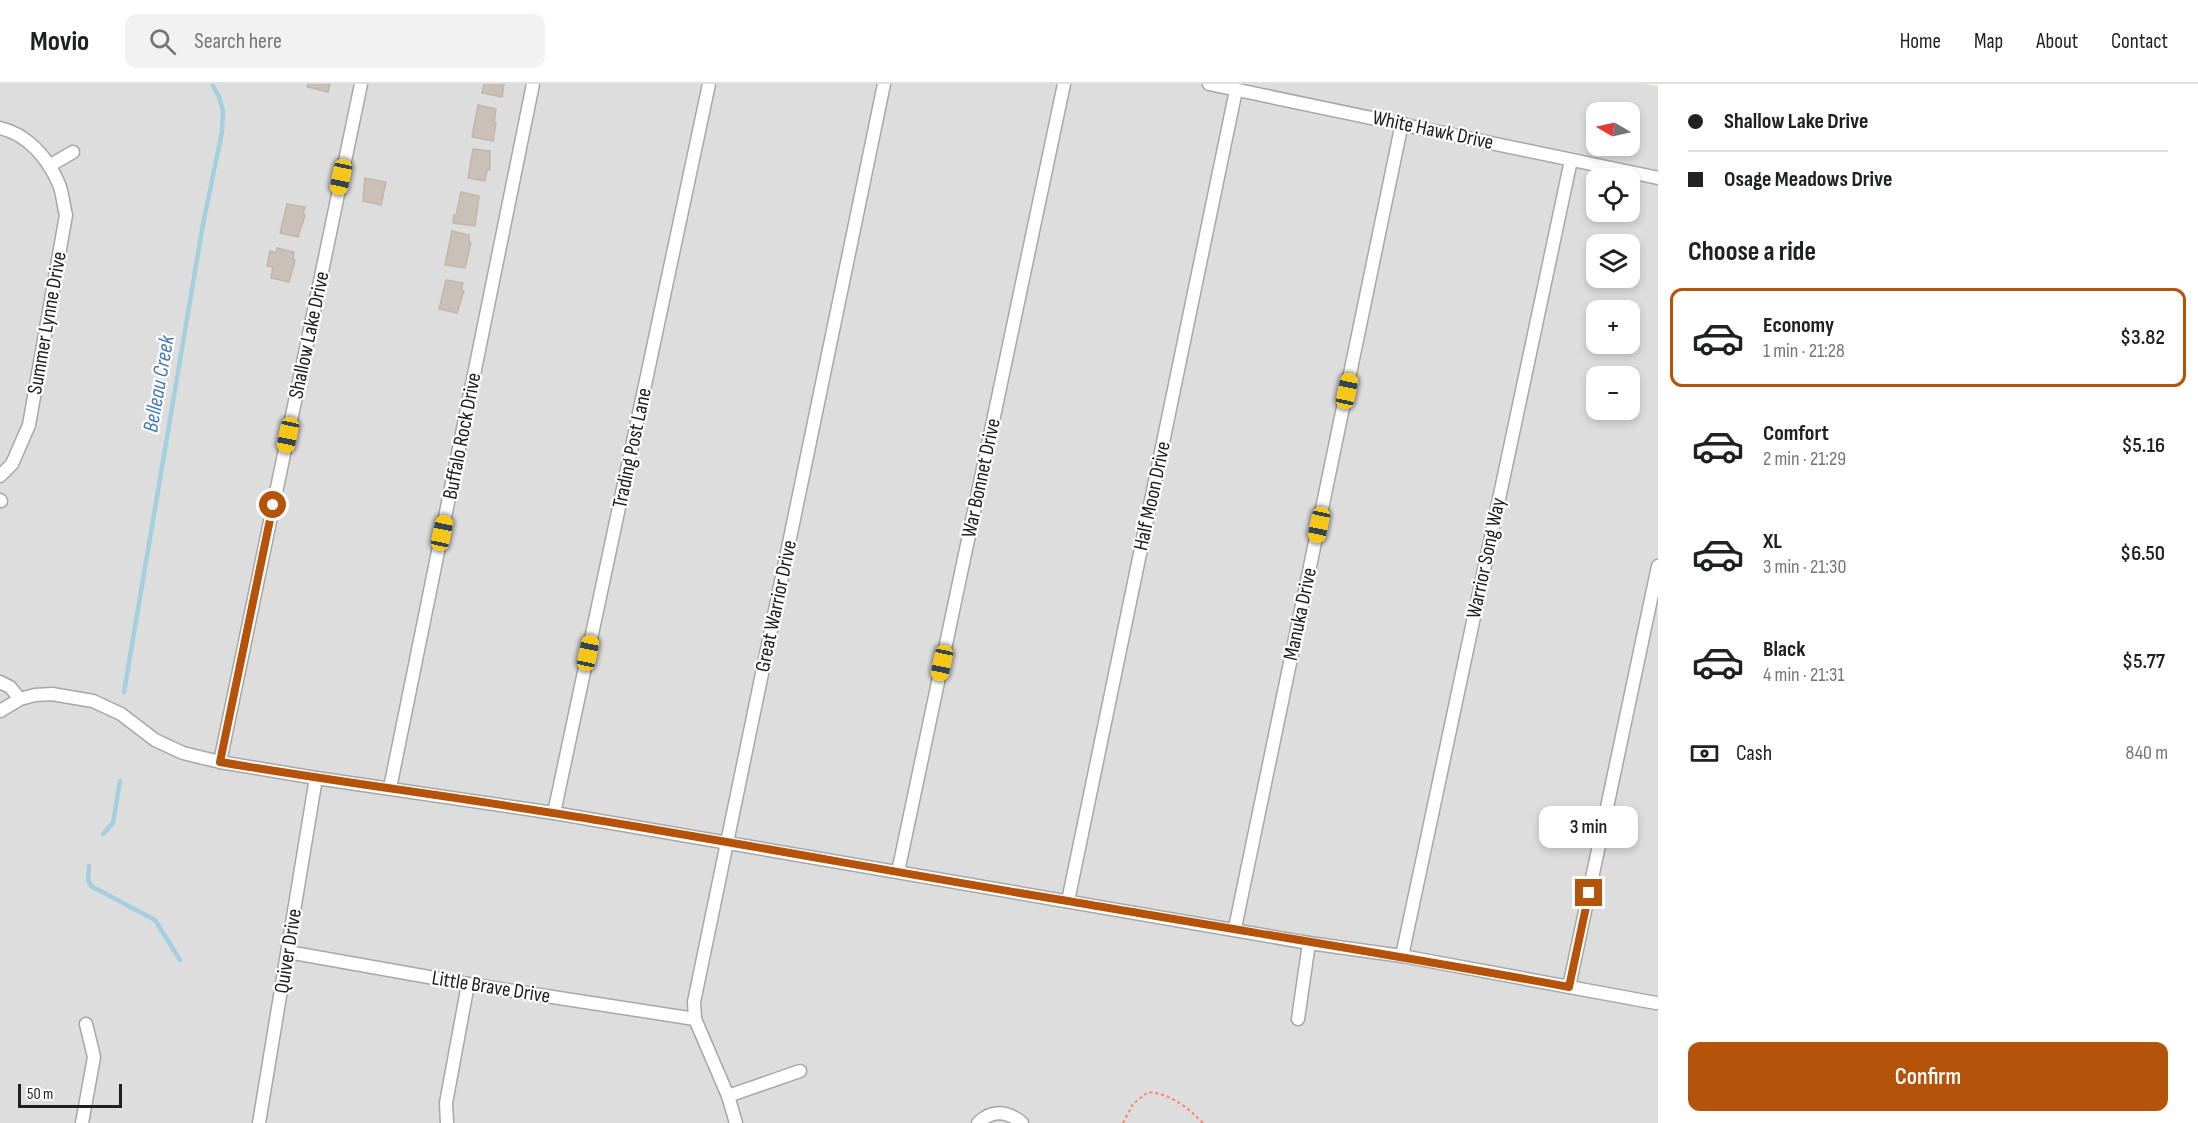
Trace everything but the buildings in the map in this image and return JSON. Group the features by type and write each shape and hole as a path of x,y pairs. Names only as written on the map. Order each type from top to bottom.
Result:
{"street":[{"name":"Shallow Lake Drive","path":"220,762 361,84"},
{"name":"Buffalo Rock Drive","path":"390,788 533,84"},
{"name":"Trading Post Lane","path":"554,813 709,84"},
{"name":"Great Warrior Drive","path":"736,1123 728,1096 695,1019 694,1002 884,84"},
{"name":"War Bonnet Drive","path":"898,872 1064,84"},
{"name":"White Hawk Drive","path":"1209,84 1658,178"},
{"name":"Half Moon Drive","path":"1068,902 1236,90"},
{"name":"Manuka Drive","path":"1235,928 1402,123"},
{"name":"Summer Lynne Drive","path":"0,129 14,131 35,147 58,182 66,215 29,425 12,465 0,476"},
{"path":"49,166 73,152"},
{"name":"Warrior Song Way","path":"1402,956 1570,160"},
{"path":"1569,987 1658,566"},
{"path":"0,682 10,687 20,699"},
{"path":"0,711 20,699 52,694 93,701 121,714 155,740 183,753 220,762 554,813 1068,902 1235,928 1309,943 1402,956 1656,1003"},
{"name":"Quiver Drive","path":"259,1123 316,778"},
{"path":"1298,1019 1309,943"},
{"name":"Little Brave Drive","path":"288,952 468,984 695,1019"},
{"path":"447,1123 447,1103 468,984"},
{"path":"81,1123 94,1058 86,1024"},
{"path":"728,1096 800,1071"},
{"path":"978,1123 991,1114 1002,1113 1016,1117 1022,1123"}],"path":[{"path":"1123,1123 1133,1104 1148,1092 1173,1099 1190,1110 1203,1123"}],"shaded area":[{"path":"0,84 1645,84 1658,87 1658,1123 0,1123"}],"waterway":[{"name":"Belleau Creek","path":"124,692 203,224 222,132 223,111 212,84"},
{"name":"Belleau Creek","path":"103,834 113,823 120,781"},
{"name":"Belleau Creek","path":"89,866 88,879 91,886 155,920 180,960"}],"route":[{"path":"273,505 220,762 554,813 1068,902 1235,928 1309,943 1402,956 1569,987 1589,893"}]}
